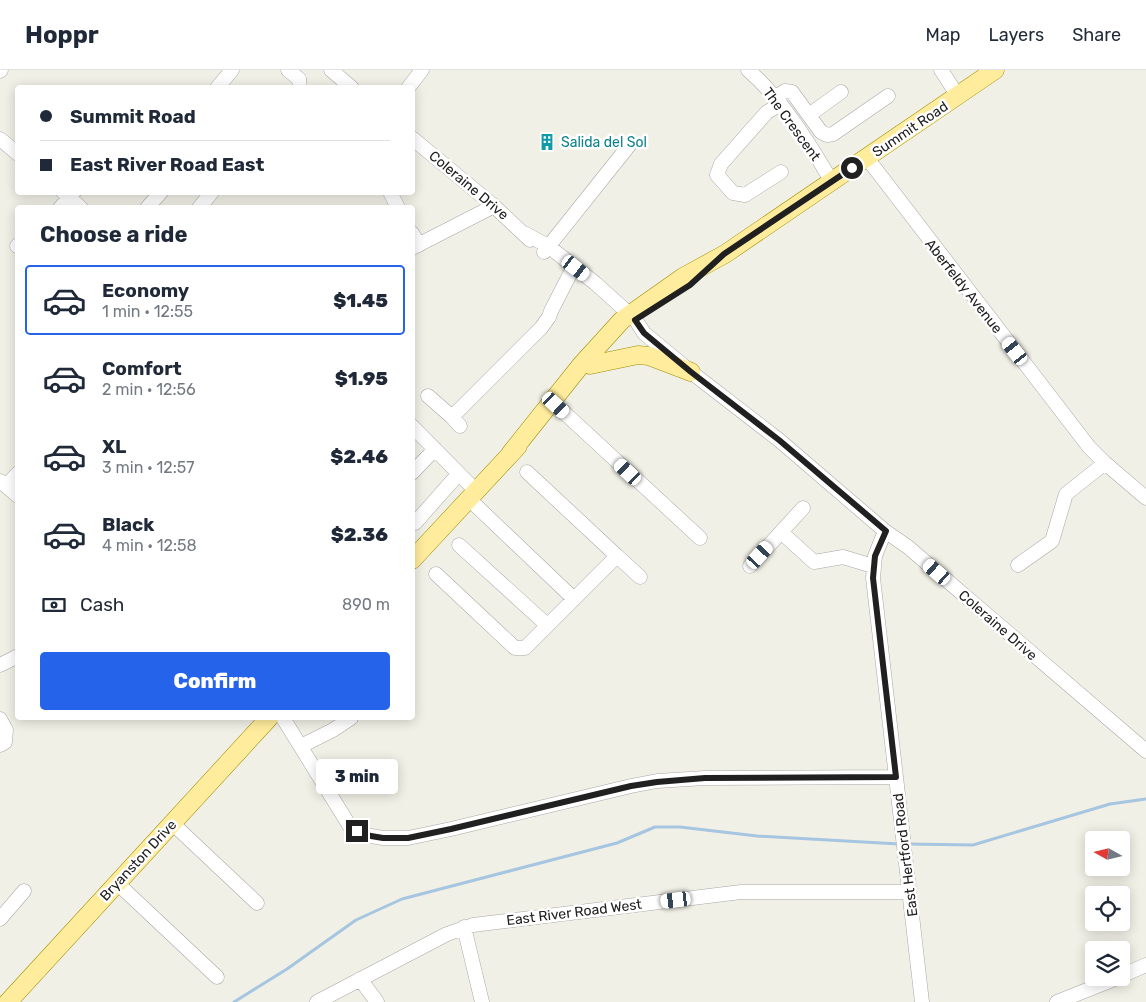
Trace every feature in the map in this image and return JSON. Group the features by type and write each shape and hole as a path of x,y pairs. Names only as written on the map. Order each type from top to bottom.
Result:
{"main road":[{"name":"Summit Road","path":"631,322 684,277 724,254 995,70"},
{"path":"415,557 631,322"},
{"path":"510,454 581,365 631,322"},
{"path":"590,365 638,355 649,356 691,372"},
{"name":"Bryanston Drive","path":"8,1002 267,720"}],"street":[{"path":"220,85 232,70"},
{"path":"288,70 299,79 300,85"},
{"path":"331,70 348,85"},
{"path":"410,85 422,70"},
{"name":"The Crescent","path":"748,70 778,101 832,182"},
{"path":"941,70 958,96"},
{"path":"781,172 745,195 733,193 717,175 721,164 784,92 792,92 821,132 827,135 833,134 888,96"},
{"path":"809,115 841,92"},
{"path":"0,139 15,152"},
{"name":"Coleraine Drive","path":"415,140 566,267 595,283 631,322 691,372 786,446 916,554 1146,751"},
{"path":"546,249 631,143"},
{"name":"Aberfeldy Avenue","path":"867,158 1056,404 1104,463 1146,498"},
{"path":"201,205 210,195"},
{"path":"415,242 494,206"},
{"path":"428,396 456,422 549,317 566,267"},
{"path":"556,405 700,538"},
{"path":"415,429 435,449 472,495 574,599"},
{"path":"415,470 435,449"},
{"path":"1018,566 1052,541 1066,494 1104,463"},
{"path":"527,472 640,577"},
{"path":"15,475 3,484 15,494"},
{"path":"415,523 454,479"},
{"path":"750,566 803,508"},
{"name":"East Hertford Road","path":"886,531 875,556 874,592 922,1002"},
{"path":"781,532 814,562 844,556 874,566"},
{"path":"459,545 547,625"},
{"path":"436,574 515,648 525,648 617,556"},
{"path":"0,665 15,658"},
{"path":"0,718 6,730 5,742 0,745"},
{"path":"284,720 352,828 363,834 383,838 408,838 631,786 657,782 705,778 896,777"},
{"path":"301,746 348,720"},
{"path":"172,823 257,903"},
{"path":"117,883 217,977"},
{"path":"2,913 24,891"},
{"name":"East River Road West","path":"317,1002 464,927 741,892 909,892"},
{"path":"464,927 482,1002"},
{"path":"1130,972 1146,965"},
{"path":"360,979 377,1002"},
{"path":"1057,1002 1097,986"}],"waterway":[{"path":"908,844 973,845 1110,804 1146,799"},
{"path":"234,1002 287,969 356,920 402,899 617,843 655,827 680,827 757,836 899,844"}],"place":[{"name":"Salida del Sol","path":"547,142"}],"route":[{"path":"357,831 383,838 408,838 631,786 657,782 705,778 896,777 873,578 875,556 886,531 779,440 640,330 635,320 690,285 724,254 852,168"}]}
